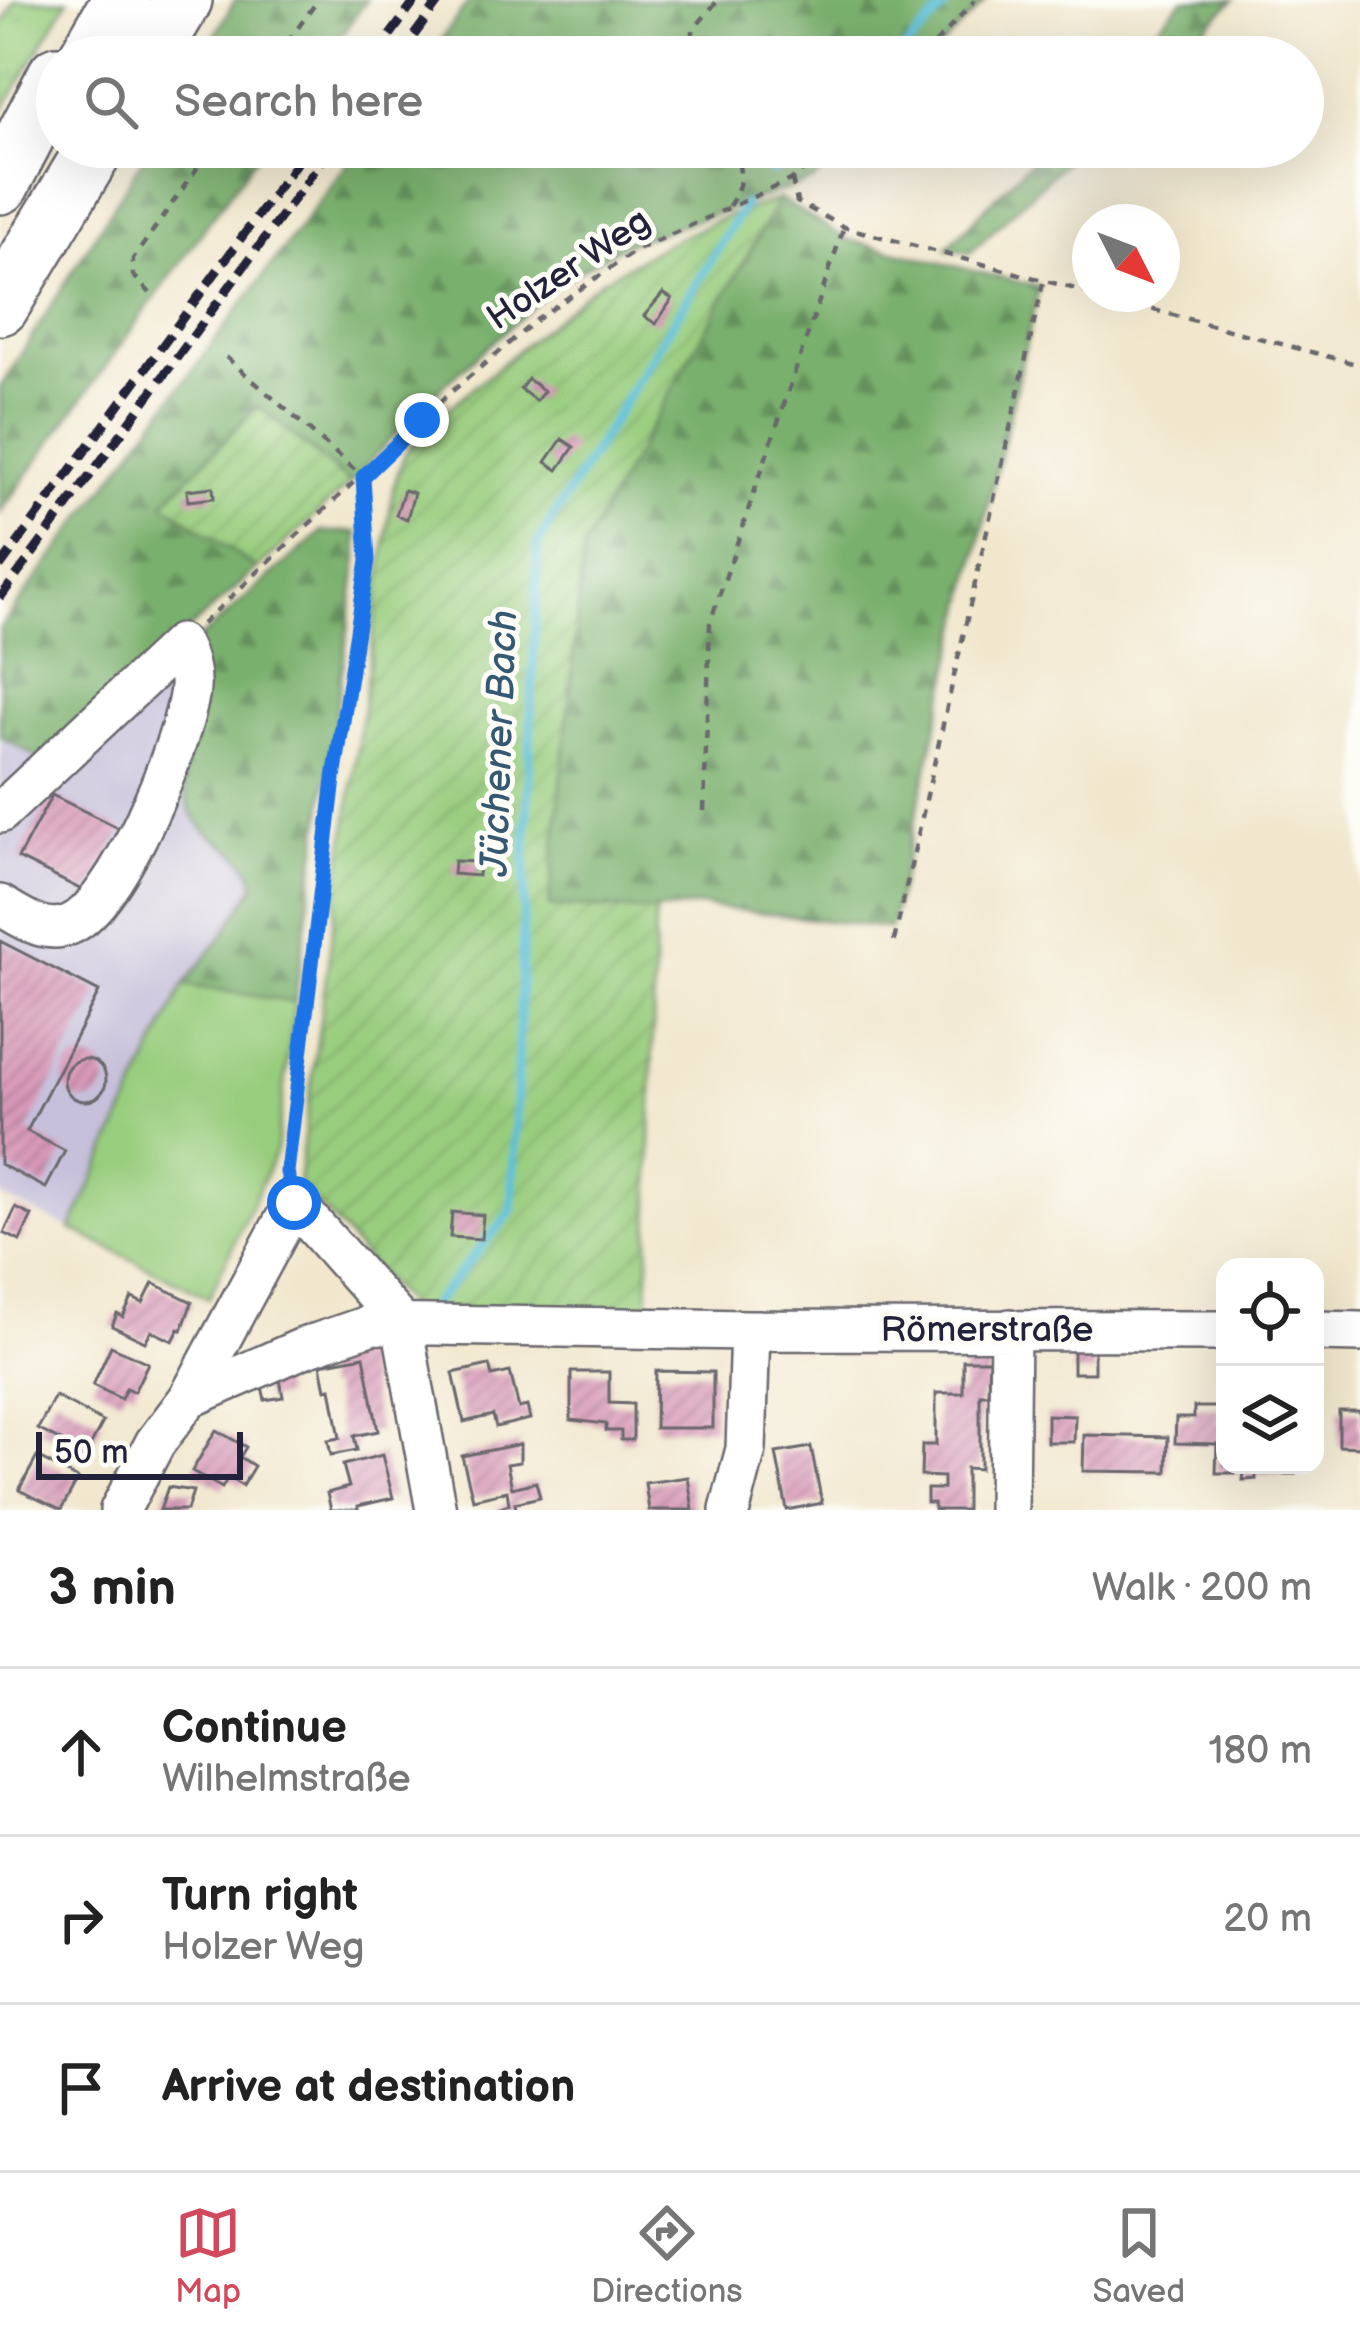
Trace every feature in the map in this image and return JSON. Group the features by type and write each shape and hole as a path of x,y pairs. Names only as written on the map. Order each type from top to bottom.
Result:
{"highway":[{"path":"77,36 96,0"},
{"path":"100,36 121,0"},
{"path":"162,36 183,0"},
{"path":"0,184 36,115"},
{"path":"0,202 36,143"},
{"path":"0,307 83,168"}],"street":[{"path":"0,814 181,644 190,691 168,772 101,897 80,920 53,928 38,926 0,905"},
{"path":"120,1510 155,1443 189,1398 294,1203 402,1324 436,1510"},
{"name":"Römerstraße","path":"189,1398 373,1324 1216,1330"},
{"path":"1008,1510 1010,1329"},
{"path":"730,1510 746,1449 749,1330"},
{"path":"1324,1331 1360,1332"}],"path":[{"path":"292,36 318,0"},
{"path":"694,36 718,0"},
{"path":"942,36 975,0"},
{"path":"150,293 133,275 134,256 197,168"},
{"path":"729,206 742,181 738,168"},
{"name":"Holzer Weg","path":"181,644 444,398 528,326 623,258 792,179 806,168"},
{"path":"792,179 797,202 844,226 1360,365"},
{"path":"704,812 710,715 708,632 844,226"},
{"path":"894,941 1043,283"},
{"path":"226,357 363,477 368,560 334,779 287,1172 294,1203"}],"shaded area":[{"path":"191,646 194,817 250,864 255,885 184,985 71,1229 0,1196 0,736 43,760"}],"green space":[{"path":"15,0 68,0 47,36 36,36 36,54 0,115 0,29"},
{"path":"235,0 366,0 341,36 215,36"},
{"path":"470,0 986,0 952,36 443,36"},
{"path":"1183,0 1234,0 1197,36 1149,36"},
{"path":"137,168 248,168 0,513 0,388"},
{"path":"344,168 826,168 814,180 622,245 555,286 424,403 350,483 257,406 165,502 257,569 43,760 0,736 0,628"},
{"path":"1024,168 1058,168 970,253 946,249"},
{"path":"779,199 849,240 1039,287 890,928 701,906 655,911 549,906 584,545"},
{"path":"779,199 584,546 549,906 655,911 648,1312 411,1310 298,1181 393,488 405,453 450,407 599,282 667,243"},
{"path":"258,406 350,483 257,569 164,503"},
{"path":"321,532 357,532 358,559 295,1002 184,985 255,885 244,862 201,827 187,801 183,759 191,646"},
{"path":"184,985 295,1002 276,1151 209,1298 71,1229"}],"building":[{"path":"663,293 672,299 656,324 644,316"},
{"path":"528,379 544,391 536,401 520,389"},
{"path":"562,439 574,447 558,470 546,462"},
{"path":"213,487 214,498 188,501 187,490"},
{"path":"404,490 414,493 407,519 396,515"},
{"path":"52,795 122,830 88,893 18,858"},
{"path":"454,861 479,862 478,876 453,874"},
{"path":"0,941 99,992 27,1131 65,1151 46,1188 0,1164"},
{"path":"85,1059 100,1065 106,1080 100,1095 85,1101 70,1095 64,1080 70,1065"},
{"path":"16,1208 32,1216 20,1241 4,1233"},
{"path":"452,1212 483,1215 481,1239 450,1237"},
{"path":"153,1283 192,1302 173,1341 151,1331 145,1342 112,1326 117,1314 123,1317 132,1298 143,1303"},
{"path":"111,1346 148,1363 134,1392 126,1388 121,1399 93,1385"},
{"path":"1073,1347 1094,1347 1094,1373 1073,1373"},
{"path":"364,1356 378,1431 354,1436 357,1450 331,1455 328,1440 340,1438 331,1388 326,1389 321,1364"},
{"path":"963,1360 989,1360 988,1394 980,1394 980,1469 966,1468 966,1510 934,1510 934,1503 927,1503 927,1489 943,1489 943,1477 921,1476 922,1445 936,1445 936,1393 963,1393"},
{"path":"489,1365 492,1376 510,1372 519,1408 527,1406 530,1419 496,1427 493,1415 464,1422 453,1373"},
{"path":"656,1371 713,1372 713,1428 655,1428"},
{"path":"571,1372 609,1372 609,1403 633,1404 633,1440 621,1440 621,1431 606,1431 606,1424 571,1420"},
{"path":"279,1373 283,1397 265,1400 260,1377"},
{"path":"55,1396 103,1422 86,1454 38,1429"},
{"path":"1194,1407 1216,1407 1216,1444 1175,1443 1176,1418 1194,1418"},
{"path":"1339,1411 1360,1411 1360,1447 1339,1446"},
{"path":"1047,1415 1075,1416 1074,1442 1047,1442"},
{"path":"216,1430 246,1447 240,1457 254,1466 242,1486 228,1477 222,1488 192,1471"},
{"path":"1084,1435 1168,1437 1167,1472 1083,1471"},
{"path":"520,1444 520,1462 507,1464 512,1488 536,1482 540,1497 515,1503 516,1510 492,1510 509,1504 507,1491 473,1499 462,1456"},
{"path":"811,1447 822,1503 787,1510 776,1453"},
{"path":"382,1455 393,1498 358,1506 358,1510 331,1510 327,1493 349,1487 343,1465"},
{"path":"37,1457 78,1479 61,1510 19,1490"},
{"path":"688,1477 693,1510 649,1510 645,1483"},
{"path":"168,1487 193,1491 187,1510 160,1510"}],"waterway":[{"name":"Jüchener Bach","path":"918,36 952,0"},
{"name":"Jüchener Bach","path":"772,172 777,168"},
{"name":"Jüchener Bach","path":"427,1311 512,1211 538,543 745,204"}],"railway":[{"path":"389,36 416,0"},
{"path":"413,36 440,0"},
{"path":"0,567 293,168"},
{"path":"0,598 317,168"}],"route":[{"path":"294,1203 287,1172 334,779 368,560 363,477 422,420"}]}
